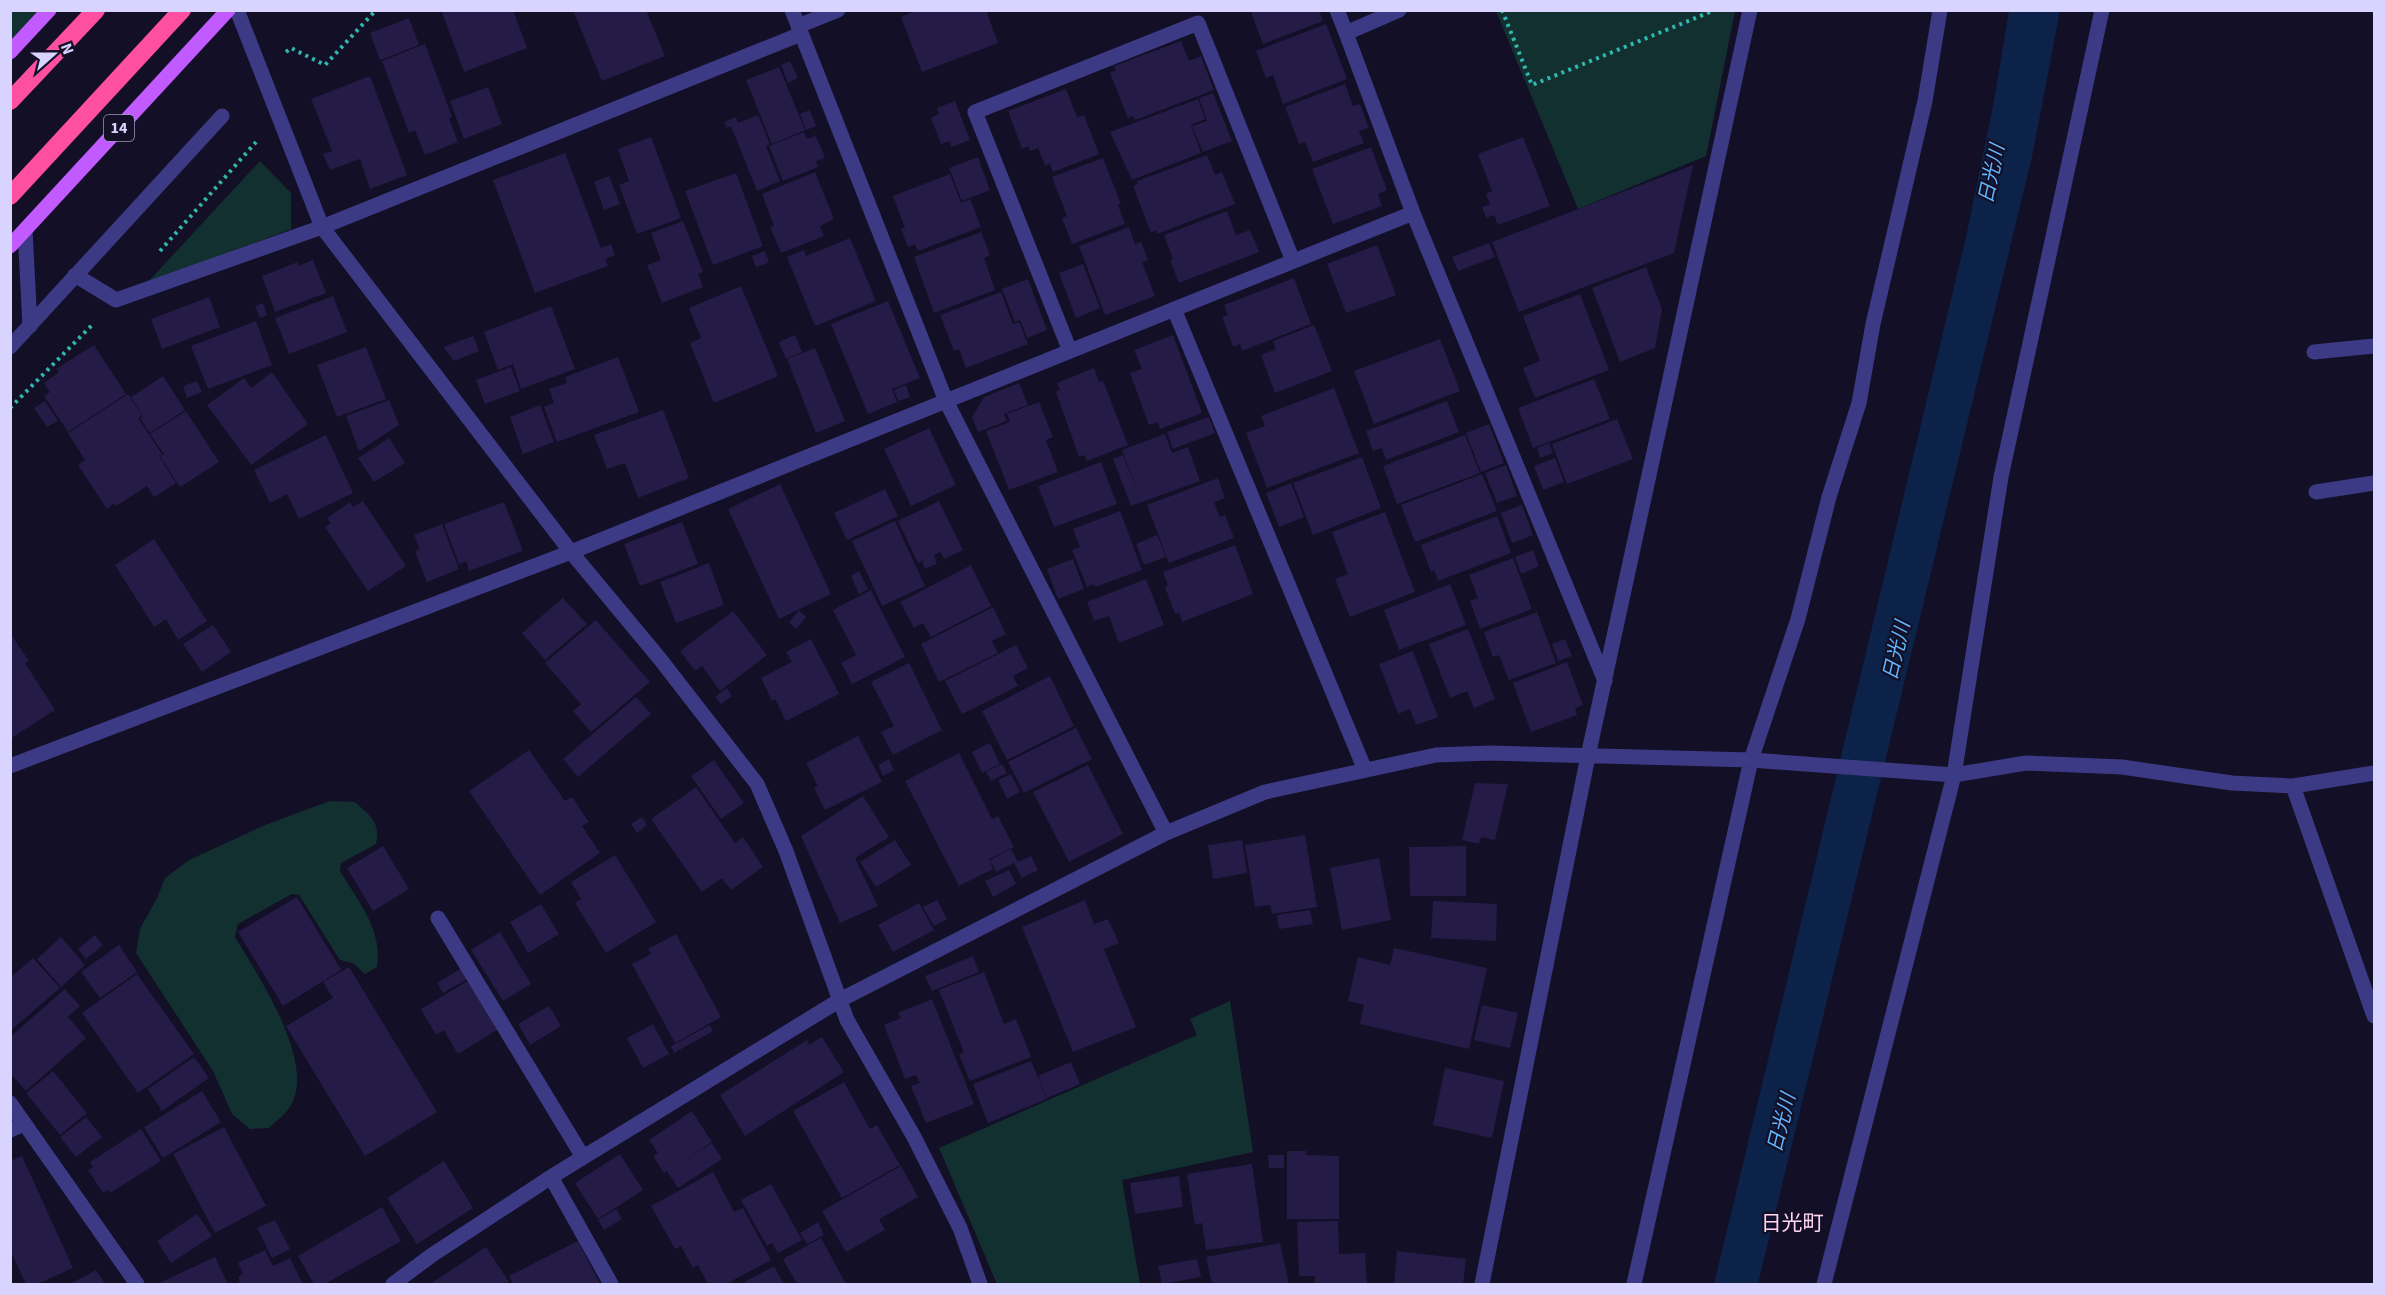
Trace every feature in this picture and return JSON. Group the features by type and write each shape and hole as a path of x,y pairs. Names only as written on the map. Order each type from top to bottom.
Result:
{"highway":[{"path":"10,101 96,10"},
{"path":"10,196 182,10"}],"main road":[{"path":"10,52 49,10"},
{"name":"14","path":"10,246 228,10"}],"street":[{"path":"237,10 322,227 571,552 660,659 757,784 786,851 847,1020 914,1137 960,1228 980,1284"},
{"path":"792,10 946,401 1166,833"},
{"path":"75,274 116,300 322,227 799,30 838,10"},
{"path":"1337,10 1413,213 1605,681"},
{"path":"1346,33 1399,10"},
{"path":"1482,1284 1588,756 1750,10"},
{"path":"1634,1284 1751,760 1798,619 1829,497 1859,403 1873,324 1925,100 1940,10"},
{"path":"1824,1284 1954,775 2001,477 2102,10"},
{"path":"1070,351 975,112 1198,23 1293,261"},
{"path":"10,347 222,116"},
{"path":"10,766 571,552 1413,213"},
{"path":"25,230 30,326"},
{"path":"1174,309 1365,770"},
{"path":"2314,352 2374,346"},
{"path":"2316,492 2374,483"},
{"path":"393,1284 432,1255 584,1157 840,1000 1166,833 1265,792 1436,755 1490,753 1751,760 1954,775 2026,763 2122,768 2232,783 2293,786 2374,773"},
{"path":"2293,786 2374,1016"},
{"path":"438,918 584,1157"},
{"path":"10,1103 17,1127 92,1217 137,1284"},
{"path":"551,1178 611,1284"}],"path":[{"path":"263,74 291,48 325,65 376,10"},
{"path":"1502,10 1532,85 1715,10"},
{"path":"156,256 258,140"},
{"path":"10,408 116,300"}],"green space":[{"path":"11,11 46,11 11,48"},
{"path":"1496,11 1735,11 1706,156 1578,209"},
{"path":"260,161 291,193 291,229 147,283"},
{"path":"330,801 355,802 376,825 376,844 341,863 340,871 373,928 378,953 377,967 365,974 353,963 340,960 299,895 292,894 238,924 235,937 281,1018 296,1065 297,1087 289,1108 269,1128 250,1129 232,1114 213,1071 136,953 140,929 165,878 189,860 265,825"},
{"path":"1230,1001 1253,1152 1122,1180 1140,1284 997,1284 939,1148 1197,1035 1190,1019"}],"water":[{"name":"日光川","path":"2009,11 2060,11 2032,157 1758,1284 1714,1284 1966,237 1993,106"}],"building":[{"path":"441,10 513,10 527,48 464,72"},
{"path":"573,10 646,10 665,56 602,81"},
{"path":"918,10 986,10 998,43 922,72 901,17"},
{"path":"1250,10 1319,10 1323,21 1263,44"},
{"path":"409,18 419,45 380,60 370,33"},
{"path":"1326,24 1347,79 1283,104 1273,75 1266,78 1256,51"},
{"path":"1181,41 1189,61 1201,56 1214,90 1135,120 1133,116 1128,118 1110,73 1116,70 1114,66"},
{"path":"425,44 452,117 449,118 458,142 425,155 415,130 409,133 382,61"},
{"path":"790,61 798,78 788,83 781,65"},
{"path":"779,67 805,130 772,144 746,80"},
{"path":"370,76 407,175 370,189 360,159 330,170 323,154 332,151 311,99"},
{"path":"1345,84 1353,106 1360,104 1369,128 1359,131 1364,143 1313,162 1305,142 1299,144 1285,107"},
{"path":"488,87 502,124 464,139 450,101"},
{"path":"1066,89 1077,117 1084,115 1099,154 1053,172 1050,164 1045,165 1038,148 1030,151 1028,146 1022,149 1008,111"},
{"path":"1213,93 1232,141 1203,152 1192,126 1207,121 1199,98"},
{"path":"1198,99 1205,119 1191,125 1201,153 1132,180 1110,132"},
{"path":"955,101 970,140 951,147 950,141 941,144 931,118 939,114 937,108"},
{"path":"810,110 816,126 806,130 800,114"},
{"path":"758,115 770,144 766,146 780,181 757,191 731,126 727,128 724,122 736,117 738,123"},
{"path":"804,132 807,139 816,136 825,158 816,161 818,167 783,181 769,146"},
{"path":"651,137 681,218 637,234 619,185 629,181 618,149"},
{"path":"1523,137 1550,206 1498,225 1494,215 1486,218 1482,207 1490,204 1486,194 1492,191 1478,154"},
{"path":"1371,147 1387,190 1378,194 1382,206 1333,224 1312,169"},
{"path":"565,153 601,248 611,244 615,255 605,259 608,266 535,293 493,180"},
{"path":"1207,155 1215,175 1222,172 1235,204 1157,234 1156,230 1151,233 1133,186 1138,184 1137,181"},
{"path":"978,157 990,190 962,201 949,168"},
{"path":"1103,158 1121,204 1118,205 1125,224 1072,244 1062,218 1067,216 1052,177"},
{"path":"1693,165 1674,253 1519,312 1492,242"},
{"path":"815,172 834,219 820,226 824,236 781,253 770,227 774,226 762,194"},
{"path":"736,173 763,246 713,265 685,191"},
{"path":"950,174 961,203 970,199 981,227 918,251 915,244 908,247 901,229 905,228 893,196"},
{"path":"609,176 620,204 604,210 594,182"},
{"path":"1227,211 1236,235 1250,230 1259,252 1179,283 1164,235"},
{"path":"683,221 703,272 698,274 703,287 662,303 647,265 661,260 651,233"},
{"path":"1129,227 1135,244 1141,242 1148,260 1142,262 1155,296 1105,315 1079,246"},
{"path":"981,232 990,255 984,258 995,290 934,313 914,257"},
{"path":"850,238 876,301 815,326 787,257 804,250 806,256"},
{"path":"1489,243 1495,257 1458,271 1452,257"},
{"path":"1377,245 1396,295 1346,313 1327,264"},
{"path":"765,251 769,262 756,267 752,256"},
{"path":"313,260 326,293 275,312 262,276 298,262 299,266"},
{"path":"1083,264 1100,308 1076,318 1059,273"},
{"path":"1646,267 1662,309 1655,348 1620,362 1592,288"},
{"path":"1294,278 1311,324 1242,351 1240,344 1233,347 1222,317 1228,315 1224,305"},
{"path":"1028,279 1047,330 1027,338 1020,320 1015,322 1002,289"},
{"path":"741,286 778,376 714,403 690,343 701,338 689,308"},
{"path":"1001,292 1013,324 1019,322 1028,344 966,368 959,349 954,351 940,315"},
{"path":"1580,294 1609,370 1535,398 1523,368 1540,361 1523,316"},
{"path":"333,296 347,332 289,354 275,318"},
{"path":"209,297 220,327 162,349 151,319"},
{"path":"888,301 920,378 892,389 897,402 868,414 831,324"},
{"path":"263,303 267,315 260,318 255,306"},
{"path":"551,306 575,369 521,389 513,364 498,370 484,332"},
{"path":"256,321 272,365 208,389 191,346"},
{"path":"1314,325 1332,371 1275,393 1261,355 1276,349 1273,341"},
{"path":"795,335 802,352 786,359 779,342"},
{"path":"1173,335 1202,413 1160,429 1158,422 1149,425 1130,373 1142,369 1134,350"},
{"path":"473,336 479,351 454,361 443,347"},
{"path":"1440,339 1460,391 1374,424 1354,371"},
{"path":"94,345 126,394 68,432 44,396 50,392 44,383 59,372 56,369"},
{"path":"366,347 386,399 337,417 317,365"},
{"path":"815,348 845,421 816,433 787,359"},
{"path":"618,357 639,412 557,442 544,407 554,403 549,389 567,383 565,377"},
{"path":"511,367 520,391 485,404 476,380"},
{"path":"1094,368 1099,382 1103,381 1128,445 1087,461 1084,455 1079,457 1056,392 1060,390 1057,383"},
{"path":"272,372 308,424 251,465 207,405 244,378 251,388"},
{"path":"163,376 185,410 150,433 140,418 143,416 131,397"},
{"path":"1594,379 1610,419 1533,448 1518,408"},
{"path":"197,381 202,392 187,398 183,386"},
{"path":"1019,383 1028,405 1004,414 1007,421 978,432 972,417 984,397"},
{"path":"906,385 910,397 898,401 894,390"},
{"path":"1334,388 1359,453 1267,488 1246,433 1265,426 1261,416"},
{"path":"128,394 142,415 138,418 162,454 159,456 176,483 154,497 147,486 116,506 114,503 107,509 78,465 85,460 68,433"},
{"path":"389,400 399,425 359,451 346,416"},
{"path":"45,401 58,421 47,427 34,408"},
{"path":"1447,401 1459,432 1386,460 1382,448 1373,451 1366,431"},
{"path":"1039,402 1053,437 1046,440 1058,472 1009,490 986,431 1010,422 1007,414"},
{"path":"540,405 554,442 523,454 510,417"},
{"path":"663,410 689,478 638,498 625,463 607,469 594,435"},
{"path":"186,411 219,462 180,487 160,456 164,454 150,434"},
{"path":"1209,417 1215,433 1173,449 1167,432"},
{"path":"1617,419 1633,459 1567,484 1552,444"},
{"path":"1489,424 1504,463 1481,472 1466,433"},
{"path":"929,428 956,485 911,506 884,449"},
{"path":"1165,434 1172,453 1188,447 1200,481 1131,506 1113,459 1123,455 1140,497 1122,450"},
{"path":"326,435 353,493 299,519 287,494 270,503 254,470"},
{"path":"1465,435 1480,473 1397,504 1383,466"},
{"path":"389,438 405,463 374,482 358,458"},
{"path":"1549,443 1553,453 1540,458 1537,448"},
{"path":"1362,457 1381,508 1313,535 1293,483"},
{"path":"1555,458 1564,482 1543,490 1534,466"},
{"path":"1101,462 1117,504 1054,527 1038,486"},
{"path":"1506,465 1517,496 1497,503 1485,473"},
{"path":"1482,474 1497,511 1415,542 1401,505"},
{"path":"1218,478 1225,498 1214,502 1220,517 1225,515 1234,538 1169,563 1147,505"},
{"path":"1291,483 1304,517 1279,527 1266,493"},
{"path":"780,484 831,594 779,619 728,509"},
{"path":"885,489 898,516 847,540 834,513"},
{"path":"363,501 406,566 368,591 325,527 331,523 327,518 350,502 353,507"},
{"path":"939,501 963,550 944,559 940,552 934,555 937,564 925,569 922,562 928,558 918,563 898,521"},
{"path":"504,502 523,551 469,571 466,561 459,564 444,524"},
{"path":"1522,505 1533,535 1512,543 1501,513"},
{"path":"1120,511 1142,570 1095,587 1094,584 1087,587 1072,550 1080,547 1073,529"},
{"path":"1385,512 1415,592 1350,617 1335,579 1348,574 1332,532"},
{"path":"1497,516 1511,553 1438,581 1434,570 1431,572 1421,545"},
{"path":"895,521 925,586 882,606 852,541"},
{"path":"682,522 698,564 640,586 624,544"},
{"path":"442,524 459,569 427,582 415,551 420,549 414,535"},
{"path":"1157,535 1166,557 1144,565 1136,544"},
{"path":"154,539 207,621 178,640 166,619 154,627 115,565"},
{"path":"1235,545 1253,594 1182,622 1179,613 1175,614 1165,587 1168,585 1163,572"},
{"path":"1533,550 1539,566 1521,574 1515,557"},
{"path":"1513,558 1532,609 1480,629 1470,601 1478,598 1469,575"},
{"path":"1073,559 1084,589 1058,599 1047,569"},
{"path":"709,563 724,605 676,623 660,582"},
{"path":"971,565 991,606 931,637 923,623 914,628 900,602"},
{"path":"859,571 868,589 859,594 851,576"},
{"path":"1146,579 1164,625 1119,643 1109,616 1094,621 1087,602"},
{"path":"1450,584 1466,625 1399,650 1384,610"},
{"path":"871,590 905,657 852,684 841,663 856,655 833,610"},
{"path":"563,598 587,624 545,660 522,633"},
{"path":"993,607 1006,634 992,641 998,653 939,682 921,644"},
{"path":"799,610 806,617 796,629 789,622"},
{"path":"733,611 767,655 720,691 702,666 695,671 680,651"},
{"path":"1537,612 1556,663 1509,680 1499,655 1493,657 1484,632"},
{"path":"596,620 650,682 591,732 573,711 581,704 545,663"},
{"path":"213,625 231,652 202,672 183,644"},
{"path":"1468,629 1495,699 1474,708 1467,691 1450,698 1429,644"},
{"path":"10,633 29,661 25,663 55,710 10,739"},
{"path":"811,639 839,694 786,721 775,699 772,701 761,678 792,662 786,652"},
{"path":"1565,639 1572,656 1558,661 1552,644"},
{"path":"1016,645 1028,668 1013,676 1018,686 962,714 945,681"},
{"path":"1413,651 1438,717 1416,725 1410,709 1398,714 1379,664"},
{"path":"1567,662 1583,705 1575,708 1577,715 1531,732 1513,683"},
{"path":"909,663 942,730 893,755 881,732 894,726 871,682"},
{"path":"1050,676 1074,726 1007,760 982,711"},
{"path":"727,688 732,696 721,704 715,697"},
{"path":"636,697 651,714 578,777 563,759"},
{"path":"1076,728 1092,759 1024,793 1008,762"},
{"path":"858,736 882,782 825,810 814,788 818,786 806,763"},
{"path":"990,743 1000,764 982,773 972,752"},
{"path":"529,750 565,801 572,797 589,822 582,826 600,853 540,895 469,791"},
{"path":"959,753 992,819 998,816 1014,847 989,859 993,869 959,886 905,781"},
{"path":"889,759 894,770 883,776 878,765"},
{"path":"714,760 744,803 721,819 691,776"},
{"path":"1002,764 1007,773 991,781 986,772"},
{"path":"1088,765 1123,834 1069,862 1033,792"},
{"path":"1011,774 1020,792 1007,799 998,780"},
{"path":"1475,783 1508,784 1495,840 1481,837 1479,844 1462,840"},
{"path":"696,787 735,843 743,837 763,867 731,890 722,878 702,892 651,819"},
{"path":"863,796 889,837 855,858 878,906 840,923 801,836"},
{"path":"642,817 647,825 637,833 631,824"},
{"path":"1305,835 1317,907 1272,914 1270,905 1255,907 1245,845"},
{"path":"895,840 911,865 876,887 860,862"},
{"path":"1242,840 1247,873 1213,879 1208,845"},
{"path":"383,846 409,889 373,911 347,868"},
{"path":"1466,846 1466,896 1410,896 1409,847"},
{"path":"1011,849 1018,862 1031,856 1038,870 1022,878 1014,863 996,872 990,860"},
{"path":"615,855 656,922 606,953 575,903 581,899 571,882"},
{"path":"1379,858 1391,920 1342,930 1330,868"},
{"path":"1009,870 1016,884 993,897 985,881"},
{"path":"297,897 341,970 283,1006 238,932"},
{"path":"937,900 947,919 934,926 923,907"},
{"path":"1085,900 1094,924 1108,919 1119,943 1104,949 1136,1027 1073,1052 1022,927"},
{"path":"1433,901 1497,904 1496,941 1431,938"},
{"path":"919,903 934,930 893,952 878,925"},
{"path":"541,904 559,934 528,953 510,922"},
{"path":"1310,910 1313,924 1279,929 1277,915"},
{"path":"500,932 531,984 503,1001 471,950"},
{"path":"676,934 721,1017 675,1043 632,964 651,954 648,949"},
{"path":"95,935 103,945 86,959 78,949"},
{"path":"61,937 85,965 61,987 37,959"},
{"path":"119,945 137,972 100,998 81,972"},
{"path":"1394,948 1487,968 1469,1049 1360,1024 1364,1005 1348,1001 1358,957 1390,965"},
{"path":"973,956 979,972 932,991 925,976"},
{"path":"33,958 60,988 10,1031 10,978"},
{"path":"349,967 437,1112 365,1156 286,1026 333,998 323,982"},
{"path":"462,968 469,978 443,993 437,983"},
{"path":"984,972 1004,1024 1016,1019 1031,1057 970,1081 959,1054 964,1053 939,990"},
{"path":"137,974 194,1054 138,1093 82,1013"},
{"path":"471,979 500,1028 458,1054 444,1030 436,1035 421,1009"},
{"path":"65,989 80,1006 68,1017 86,1038 26,1091 10,1073 10,1037"},
{"path":"932,999 974,1104 926,1123 911,1086 920,1083 916,1075 905,1079 884,1025 901,1018 898,1013"},
{"path":"1482,1005 1518,1013 1510,1048 1474,1040"},
{"path":"549,1006 561,1026 530,1045 518,1024"},
{"path":"653,1024 669,1054 643,1068 627,1038"},
{"path":"710,1025 713,1031 674,1053 671,1046"},
{"path":"822,1037 844,1072 745,1136 720,1095 807,1040 809,1045"},
{"path":"194,1057 209,1078 162,1111 148,1089"},
{"path":"1031,1061 1047,1099 988,1123 973,1084"},
{"path":"1071,1062 1080,1084 1047,1098 1038,1076"},
{"path":"1445,1068 1504,1081 1492,1138 1433,1125"},
{"path":"53,1071 87,1113 60,1135 26,1093"},
{"path":"844,1082 870,1129 877,1125 900,1165 842,1198 793,1111"},
{"path":"202,1091 221,1122 163,1158 144,1127"},
{"path":"692,1111 712,1142 677,1165 712,1143 722,1159 678,1188 653,1156 658,1153 649,1140"},
{"path":"86,1117 102,1137 76,1157 60,1137"},
{"path":"224,1127 266,1206 215,1233 173,1154"},
{"path":"141,1129 161,1161 110,1193 108,1190 103,1193 88,1170 93,1167 90,1162"},
{"path":"1287,1151 1306,1151 1306,1155 1339,1156 1339,1219 1287,1219"},
{"path":"620,1154 643,1190 598,1219 575,1183"},
{"path":"1268,1155 1284,1155 1284,1168 1269,1168"},
{"path":"22,1156 73,1268 37,1284 26,1284 10,1250 10,1161"},
{"path":"444,1161 473,1208 417,1244 387,1198"},
{"path":"1252,1164 1263,1242 1206,1250 1202,1223 1195,1225 1187,1174"},
{"path":"901,1166 918,1197 879,1219 885,1230 846,1252 822,1211"},
{"path":"713,1172 734,1212 743,1208 771,1260 726,1284 708,1284 698,1265 693,1268 681,1246 675,1249 651,1206"},
{"path":"1179,1176 1183,1207 1135,1214 1130,1183"},
{"path":"771,1184 802,1240 778,1253 772,1243 767,1246 741,1200"},
{"path":"382,1207 401,1241 325,1284 314,1284 298,1256"},
{"path":"616,1209 622,1219 604,1230 598,1220"},
{"path":"197,1214 212,1236 171,1263 157,1241"},
{"path":"275,1220 290,1249 272,1258 257,1228"},
{"path":"1338,1221 1339,1254 1365,1253 1367,1284 1315,1284 1315,1276 1299,1276 1297,1222"},
{"path":"818,1222 824,1235 807,1244 800,1233"},
{"path":"821,1238 846,1284 797,1284 783,1259"},
{"path":"578,1241 600,1284 513,1284 509,1276"},
{"path":"1280,1243 1289,1284 1212,1284 1206,1257"},
{"path":"486,1247 509,1282 506,1284 430,1284"},
{"path":"265,1250 273,1266 290,1258 303,1284 235,1284 240,1282 238,1277 243,1274 238,1263"},
{"path":"1397,1251 1466,1259 1463,1284 1394,1284"},
{"path":"215,1257 228,1284 157,1284"},
{"path":"1197,1259 1201,1277 1162,1284 1158,1266"},
{"path":"774,1266 784,1284 741,1284"},
{"path":"96,1270 105,1284 70,1284"}],"district":[{"name":"日光町","path":"1792,1223"}]}
